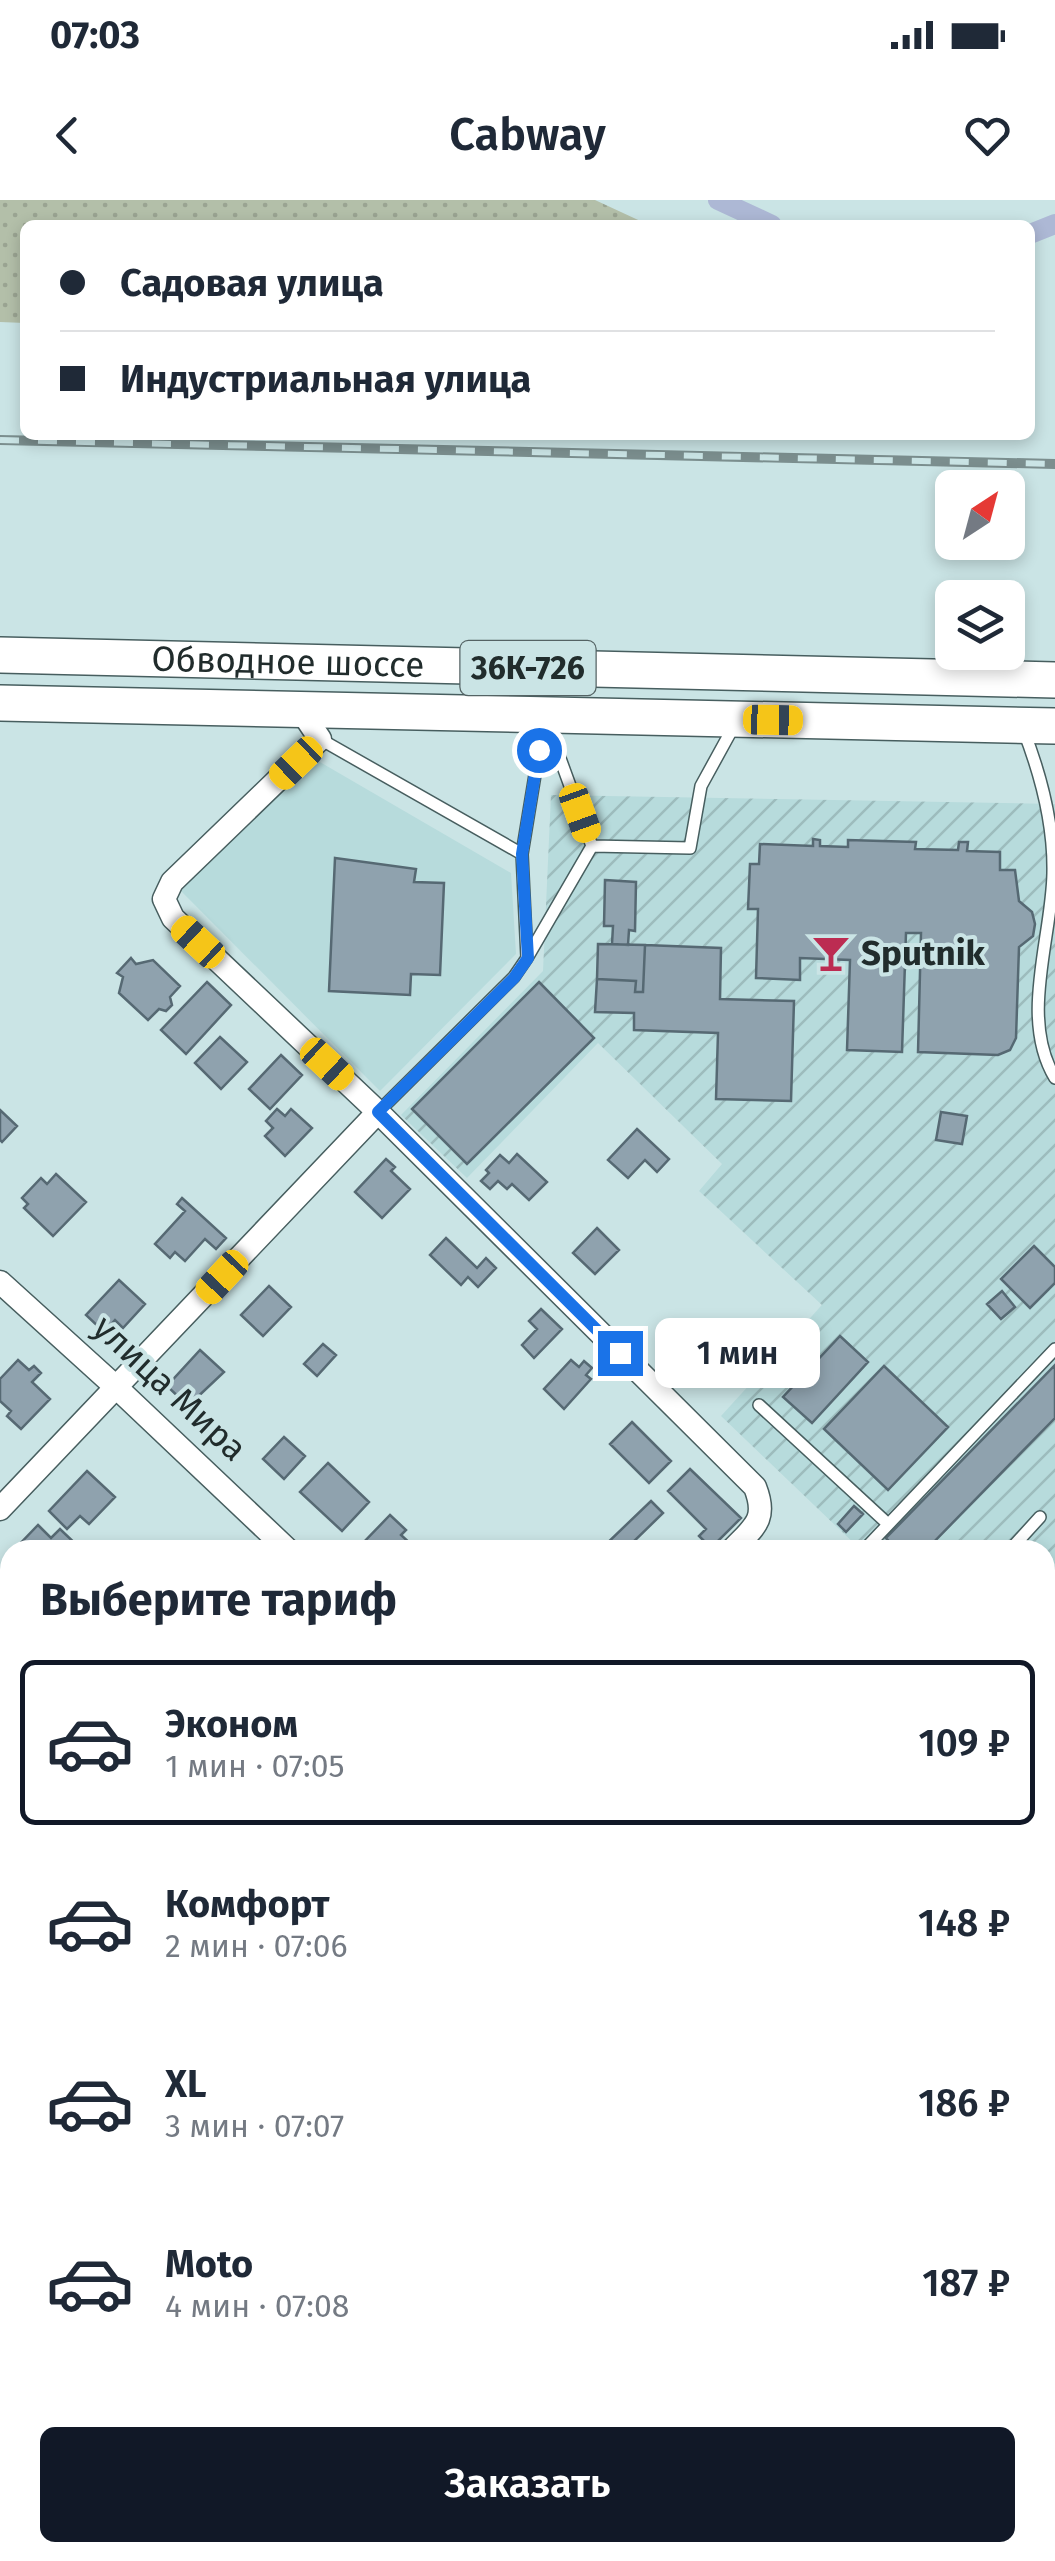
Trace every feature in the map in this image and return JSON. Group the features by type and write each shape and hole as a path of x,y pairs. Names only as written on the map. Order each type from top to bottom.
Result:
{"main road":[{"name":"Обводное шоссе","path":"0,655 1055,680"},
{"name":"Обводное шоссе","path":"0,703 1038,726"}],"street":[{"path":"300,709 320,739 172,882 164,899 173,918 378,1112 755,1488 763,1507 757,1524 742,1540"},
{"path":"0,1509 378,1112"},
{"name":"улица Мира","path":"0,1282 277,1540"}],"lane":[{"path":"378,1112 514,978 592,846 545,716"},
{"path":"528,958 522,854 545,716"},
{"path":"592,846 690,848 701,786 738,719"},
{"path":"1038,726 1035,760 1048,812 1054,872 1039,1010 1044,1059 1055,1078"},
{"path":"320,739 522,854"},
{"path":"873,1540 1055,1350"},
{"path":"758,1405 888,1524"},
{"path":"1019,1540 1040,1517"}],"shaded area":[{"path":"313,758 511,873 516,954 380,1091 179,889"},
{"path":"551,795 1055,804 1055,1540 851,1540 721,1416 822,1305 699,1191 722,1164 598,1043 467,1178 401,1115 543,971"}],"green space":[{"path":"0,200 595,200 638,220 20,220 20,323 0,322"}],"building":[{"name":"Sputnik","path":"813,839 820,840 820,846 848,847 848,840 916,842 915,849 958,850 959,842 968,842 967,851 1000,852 1000,870 1015,870 1019,901 1032,912 1035,924 1033,936 1019,947 1016,1038 1010,1050 998,1055 918,1052 921,933 906,933 902,1052 847,1050 850,960 800,958 800,980 756,978 758,909 748,909 750,864 759,864 760,844 813,846"},
{"path":"335,858 416,869 414,882 444,883 440,975 411,974 410,995 329,991"},
{"path":"605,880 636,882 635,931 629,930 628,945 612,944 613,926 604,926"},
{"path":"598,944 645,945 643,992 635,992 636,981 597,979"},
{"path":"645,945 721,948 720,999 794,1001 791,1101 716,1099 718,1033 634,1030 634,1013 595,1012 597,979 636,981 635,992 643,992"},
{"path":"131,958 136,964 153,960 180,986 170,997 172,1005 166,1011 159,1009 148,1020 119,993 123,977 117,973"},
{"path":"207,982 231,1005 186,1054 161,1030"},
{"path":"539,982 594,1038 467,1164 412,1109"},
{"path":"220,1037 247,1062 221,1089 195,1063"},
{"path":"281,1055 302,1075 270,1109 249,1089"},
{"path":"277,1109 285,1116 291,1109 312,1128 285,1156 265,1136 273,1128 266,1121"},
{"path":"0,1110 17,1126 2,1142 0,1140"},
{"path":"941,1112 967,1116 962,1144 936,1140"},
{"path":"637,1129 669,1159 657,1172 645,1160 628,1178 608,1160"},
{"path":"517,1154 547,1182 529,1200 512,1184 507,1189 498,1181 490,1189 481,1181 500,1155 509,1163"},
{"path":"386,1159 395,1167 391,1171 410,1189 382,1218 355,1192"},
{"path":"56,1174 86,1202 53,1236 24,1208 28,1204 22,1198 41,1178 47,1184"},
{"path":"182,1198 226,1238 216,1249 205,1239 185,1261 175,1252 170,1258 155,1244 185,1211 177,1204"},
{"path":"597,1228 619,1250 595,1274 573,1253"},
{"path":"446,1238 477,1268 486,1258 496,1268 478,1287 468,1277 461,1285 430,1255"},
{"path":"1034,1246 1055,1267 1055,1283 1030,1308 1001,1279"},
{"path":"119,1280 145,1304 123,1328 115,1320 104,1332 86,1315"},
{"path":"269,1286 291,1307 263,1336 241,1315"},
{"path":"1002,1291 1015,1307 1001,1319 987,1304"},
{"path":"541,1309 562,1329 534,1358 522,1345 537,1329 529,1321"},
{"path":"708,1323 743,1355 720,1380 694,1356 706,1343 697,1335"},
{"path":"840,1336 868,1362 812,1423 783,1397"},
{"path":"323,1344 336,1355 317,1376 304,1364"},
{"path":"200,1350 224,1372 188,1406 167,1386"},
{"path":"18,1360 29,1370 34,1366 41,1373 32,1382 50,1399 21,1429 7,1416 11,1411 0,1401 0,1379"},
{"path":"571,1360 579,1367 584,1361 592,1368 586,1375 591,1379 564,1409 544,1389"},
{"path":"1055,1365 1055,1418 936,1540 886,1538"},
{"path":"884,1366 948,1427 888,1490 824,1429"},
{"path":"632,1422 671,1461 649,1483 610,1444"},
{"path":"284,1437 305,1456 284,1479 263,1459"},
{"path":"328,1463 369,1502 342,1531 300,1492"},
{"path":"690,1469 741,1518 719,1540 703,1540 699,1536 706,1529 668,1491"},
{"path":"87,1471 115,1497 89,1524 80,1516 67,1529 49,1511"},
{"path":"651,1501 663,1513 635,1540 610,1540"},
{"path":"854,1506 863,1514 846,1532 838,1524"},
{"path":"390,1515 406,1530 401,1535 406,1540 366,1540"},
{"path":"38,1525 51,1538 60,1529 72,1540 24,1540"}],"waterway":[{"path":"718,200 761,220"},
{"path":"1035,232 1055,224"}],"railway":[{"path":"0,440 1055,464"}],"place":[{"name":"Sputnik","path":"831,953"}],"route":[{"path":"539,750 522,854 528,958 514,978 378,1112 620,1353"}]}
